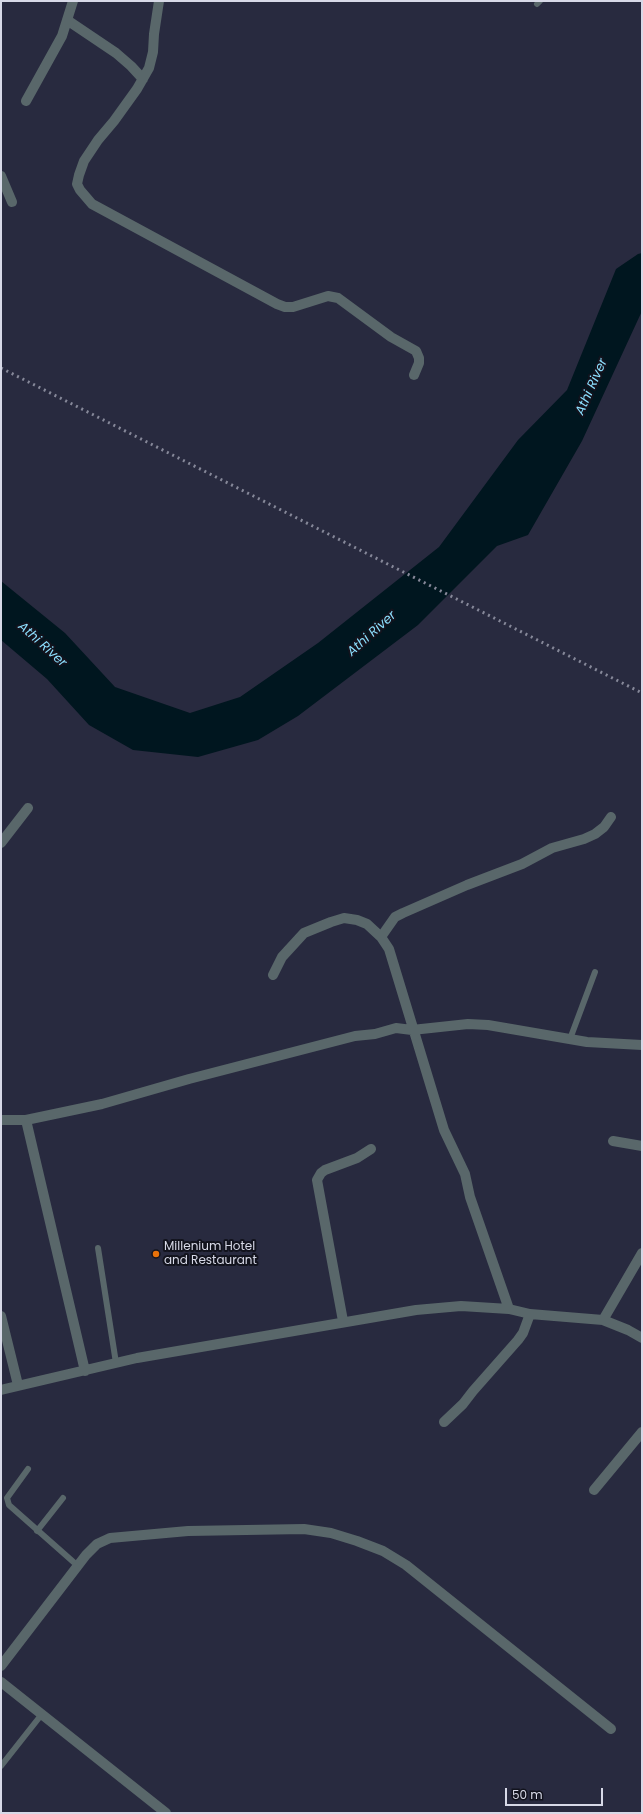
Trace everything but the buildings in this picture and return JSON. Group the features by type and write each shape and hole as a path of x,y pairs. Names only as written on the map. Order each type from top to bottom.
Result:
{"street":[{"path":"26,101 62,36 73,1"},
{"path":"162,2 154,34 153,52 149,68 143,79 84,160 79,175 78,184 85,197 92,204 277,304 285,307 293,307 328,296 338,298 391,337 416,351 420,358 414,375"},
{"path":"68,20 116,53 143,79"},
{"path":"2,182 12,202"},
{"path":"1,844 28,808"},
{"path":"381,937 395,917 467,885 522,864 552,848 584,839 595,834 604,827 611,817"},
{"path":"273,975 282,957 304,933 331,922 344,918 357,920 367,924 381,937 389,949 412,1030 444,1130 465,1174 470,1197 509,1309"},
{"path":"1,1120 26,1120 102,1104 189,1079 355,1036 375,1034 396,1028 412,1030 468,1024 587,1042 642,1045"},
{"path":"26,1120 85,1370"},
{"path":"613,1141 642,1146"},
{"path":"344,1321 316,1180 320,1173 325,1170 357,1158 371,1149"},
{"path":"603,1320 642,1253"},
{"path":"1,1390 137,1358 344,1321 416,1310 461,1306 509,1309 530,1314 603,1320 628,1330 642,1338"},
{"path":"444,1422 463,1404 473,1390 518,1340 523,1333 530,1314"},
{"path":"1,1316 18,1385"},
{"path":"594,1490 642,1432"},
{"path":"1,1666 78,1566 97,1544 110,1538 188,1531 304,1529 332,1533 383,1551 406,1566 611,1729"},
{"path":"1,1682 166,1813"}],"lane":[{"path":"570,1039 596,972"},
{"path":"98,1248 116,1363"},
{"path":"28,1469 7,1498 9,1505 78,1566"},
{"path":"37,1531 63,1498"},
{"path":"1,1766 42,1714"}],"water":[{"name":"Athi River","path":"642,253 642,311 582,441 528,535 497,546 418,625 298,716 258,740 198,757 133,750 89,725 47,679 1,640 1,581 65,633 115,687 190,713 240,697 318,643 439,547 518,440 567,390 616,269 638,254"}],"railway":[{"path":"1,368 642,693"}],"place":[{"name":"Millenium Hotel and Restaurant","path":"156,1254"}]}
